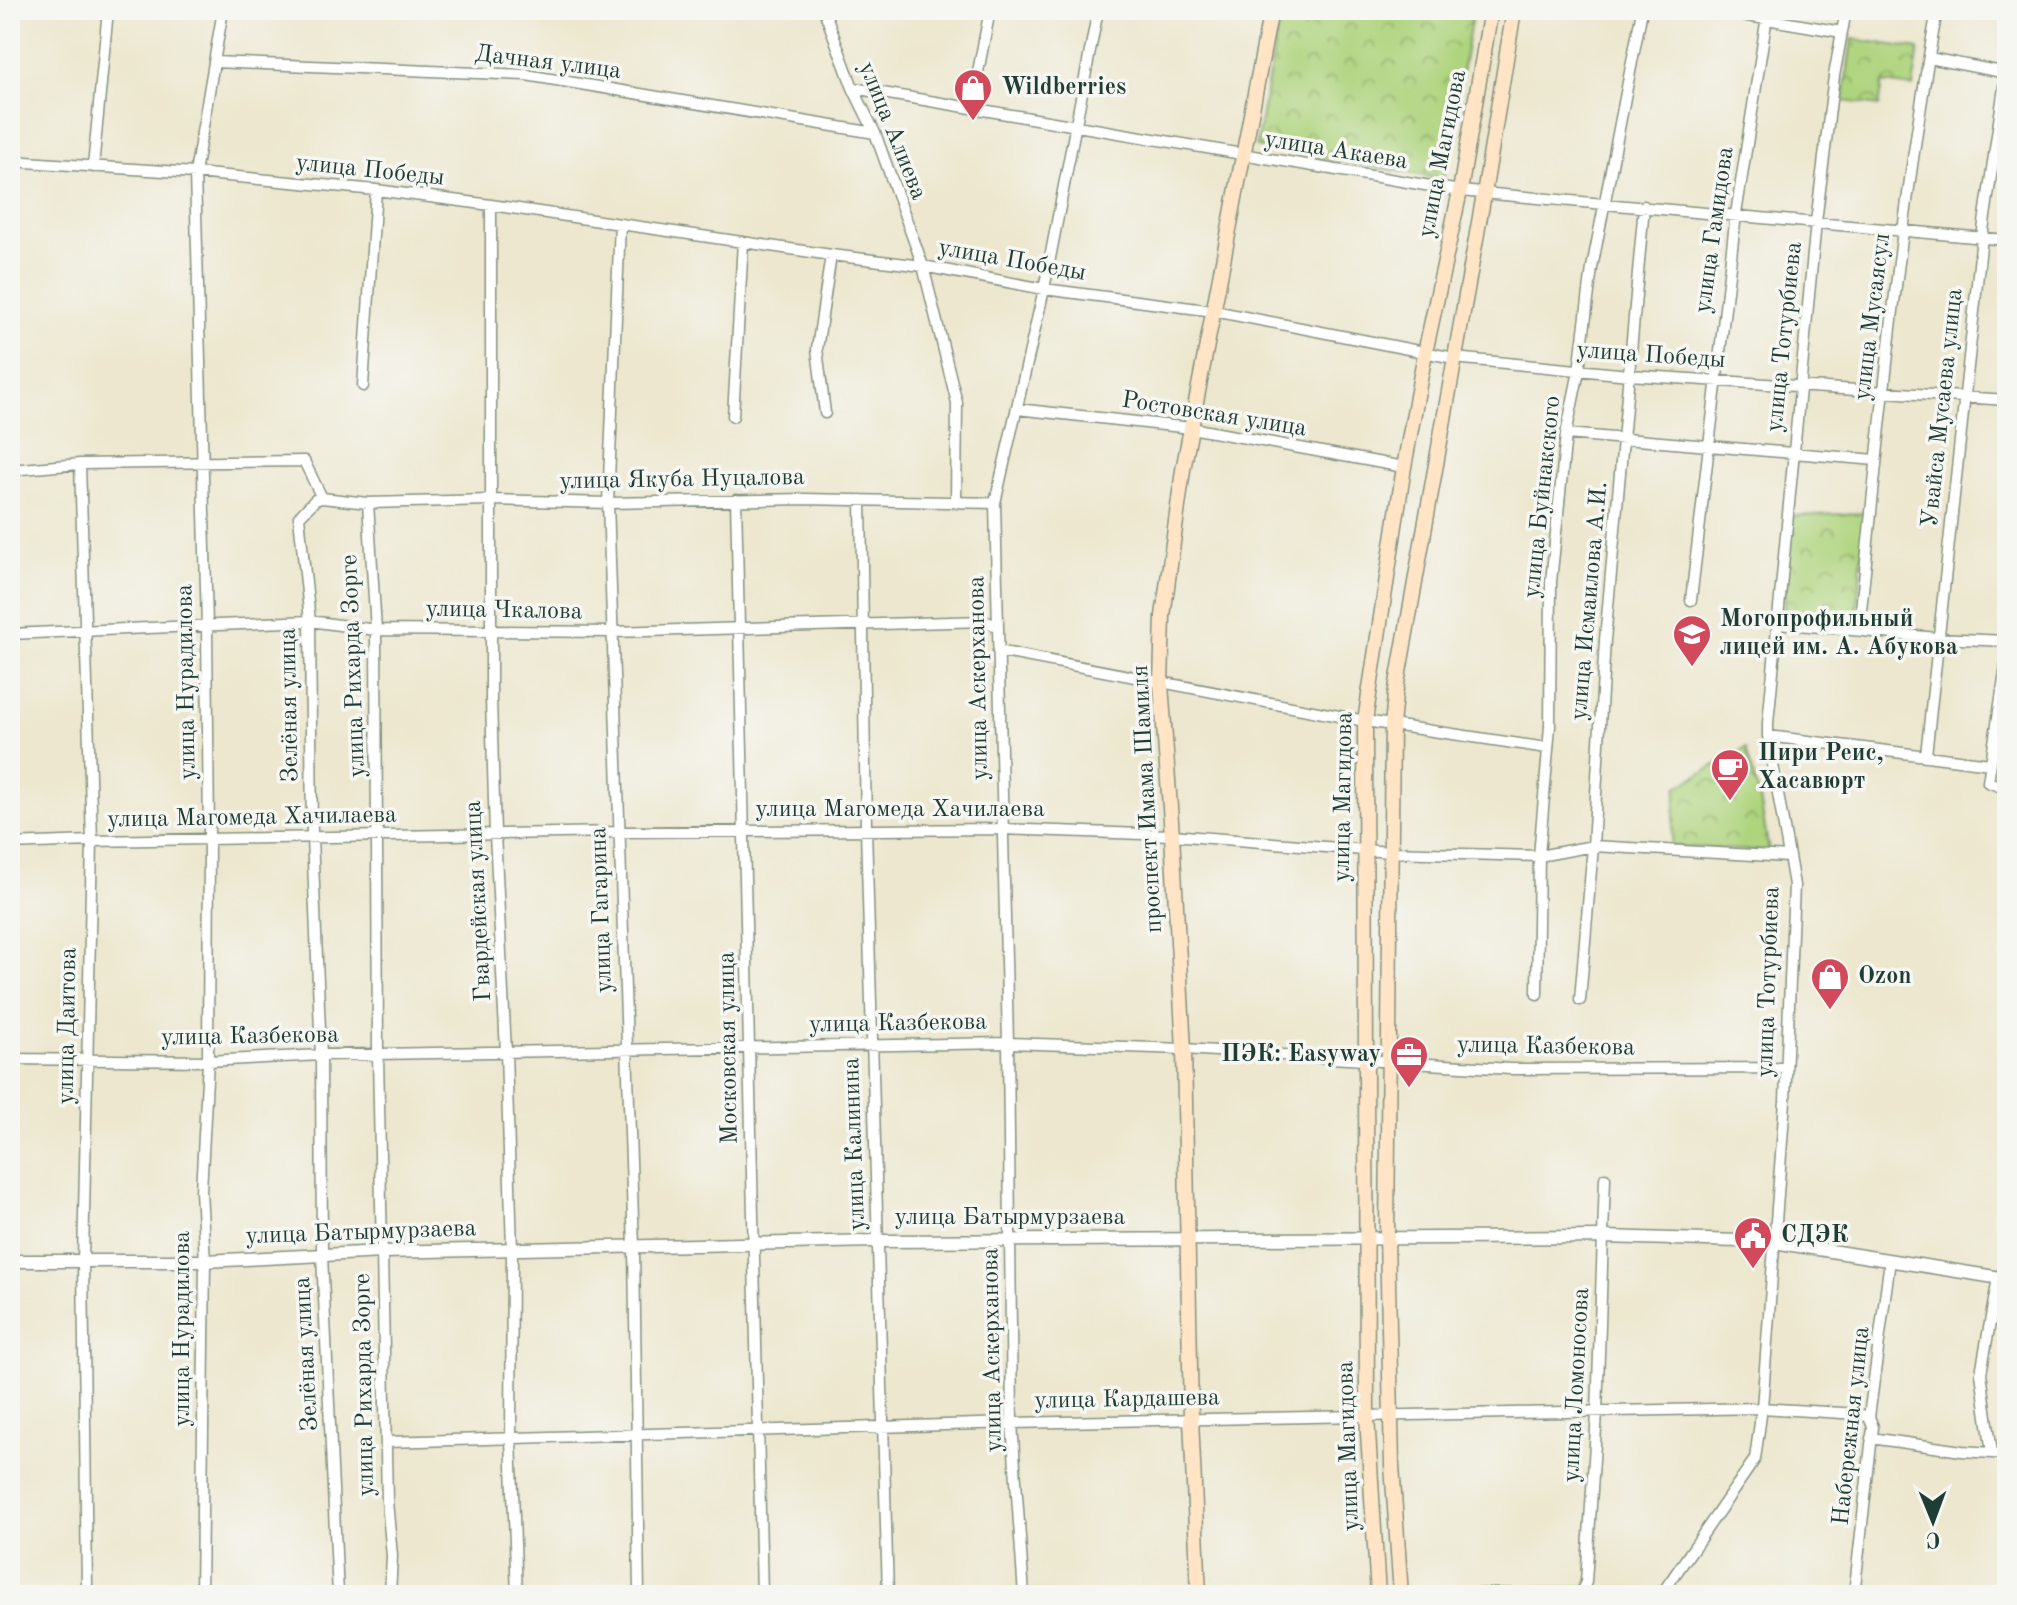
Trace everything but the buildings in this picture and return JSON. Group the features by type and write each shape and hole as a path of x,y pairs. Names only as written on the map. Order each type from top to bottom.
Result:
{"main road":[{"name":"проспект Имама Шамиля","path":"1199,1595 1191,1419 1184,1049 1161,684 1163,616 1191,428 1271,10"},
{"name":"улица Магидова","path":"1378,1595 1367,1416 1365,721 1404,467 1460,191 1491,10"},
{"name":"улица Магидова","path":"1401,1594 1390,1416 1387,1237 1392,725 1514,10"}],"street":[{"path":"93,167 108,10"},
{"name":"улица Нурадилова","path":"201,1595 205,1261 201,1191 208,1061 209,838 207,626 195,173 223,10"},
{"name":"улица Алиева","path":"824,10 853,88 875,133 923,266 957,403 956,503"},
{"path":"971,108 990,10"},
{"name":"улица Аскерханова","path":"1024,1595 1012,1423 1008,1043 995,503 1044,289 1098,10"},
{"name":"улица Буйнакского","path":"1537,994 1539,856 1547,748 1551,582 1566,434 1579,371 1592,268 1642,10"},
{"path":"1712,10 1767,15 1842,32"},
{"name":"улица Тотурбиева","path":"1661,1595 1755,1459 1762,1408 1786,1068 1794,885 1768,736 1816,222 1834,76 1846,10"},
{"name":"улица Мусаясул","path":"1859,630 1904,230 1937,10"},
{"name":"улица Гамидова","path":"1691,600 1736,214 1767,15"},
{"path":"1929,58 2007,71"},
{"name":"Дачная улица","path":"214,62 526,75 875,133"},
{"name":"Увайса Мусаева улица","path":"1926,755 1982,237 2007,71"},
{"name":"улица Акаева","path":"853,88 1460,191 2007,240"},
{"name":"улица Победы","path":"10,161 195,173 376,190 491,205 923,266 1044,289 1214,311 1454,358 1629,375 2007,400"},
{"path":"363,386 376,190"},
{"name":"Гвардейская улица","path":"491,205 491,631 495,834 512,1250 511,1439 517,1595"},
{"name":"улица Исмаилова А.И.","path":"1580,1000 1605,640 1644,206"},
{"name":"улица Гагарина","path":"620,224 608,503 634,1247 639,1595"},
{"path":"733,416 743,242"},
{"path":"825,413 817,349 831,255"},
{"name":"Ростовская улица","path":"1017,409 1191,428 1404,467"},
{"path":"1566,434 1876,460"},
{"path":"10,470 202,460 304,461 322,498"},
{"name":"улица Даитова","path":"80,464 92,841 83,1261 87,1588"},
{"name":"улица Якуба Нуцалова","path":"322,498 368,503 861,500 995,503"},
{"name":"Зелёная улица","path":"322,498 315,500 299,517 310,621 312,837 321,1055 322,1255 338,1595"},
{"name":"Московская улица","path":"736,500 762,1595"},
{"name":"улица Калинина","path":"861,500 866,829 888,1595"},
{"name":"улица Рихарда Зорге","path":"368,503 376,630 378,1055 387,1501 392,1556 390,1595"},
{"name":"улица Чкалова","path":"10,634 310,621 376,630 613,632 984,621 997,626"},
{"path":"1778,623 1937,638 2007,641"},
{"path":"998,651 1365,721 1547,748"},
{"path":"2007,659 1988,782 2007,789"},
{"path":"1768,736 1990,764"},
{"name":"улица Магомеда Хачилаева","path":"10,844 209,838 1002,829 1172,835 1390,852 1539,856 1593,846 1789,857"},
{"name":"улица Казбекова","path":"10,1059 208,1061 321,1055 1008,1043 1184,1049 1511,1069 1786,1068"},
{"name":"улица Ломоносова","path":"1401,1594 1581,1593 1586,1582 1597,1413 1605,1178"},
{"name":"улица Батырмурзаева","path":"10,1261 205,1261 383,1252 877,1241 1604,1237 1774,1242 2003,1278"},
{"name":"Набережная улица","path":"1854,1595 1873,1427 1869,1417 1890,1260"},
{"path":"1992,1453 1981,1373 2003,1278"},
{"name":"улица Кардашева","path":"386,1442 1012,1423 1762,1408 1869,1417"},
{"path":"1871,1438 2007,1454"},
{"path":"1355,1595 1401,1594"}],"green space":[{"path":"1281,10 1473,10 1443,179 1256,147"},
{"path":"1852,39 1919,49 1913,87 1883,83 1879,106 1843,101"},
{"path":"1865,513 1856,626 1783,619 1791,516"},
{"path":"1746,748 1760,799 1769,852 1671,846 1677,787"}],"place":[{"name":"Wildberries","path":"973,122"},
{"name":"Могопрофильный лицей им. А. Абукова","path":"1692,668"},
{"name":"Пири Реис, Хасавюрт","path":"1730,802"},
{"name":"Ozon","path":"1830,1011"},
{"name":"ПЭК: Easyway","path":"1409,1089"},
{"name":"СДЭК","path":"1753,1270"}]}
